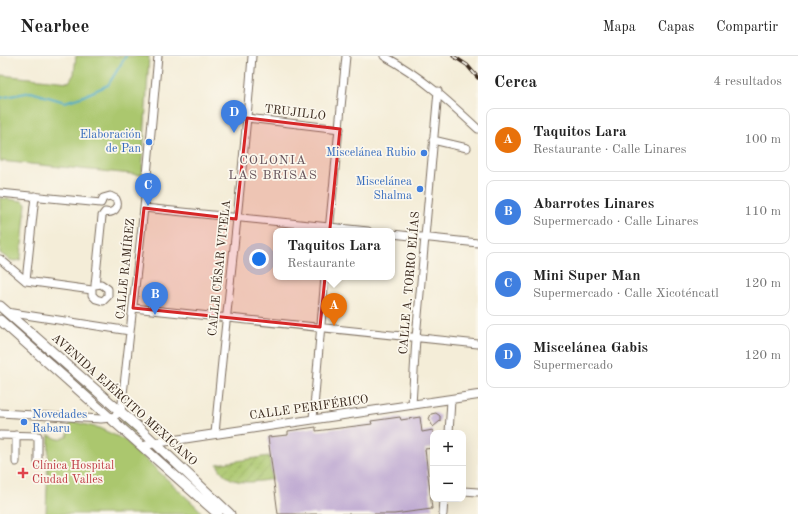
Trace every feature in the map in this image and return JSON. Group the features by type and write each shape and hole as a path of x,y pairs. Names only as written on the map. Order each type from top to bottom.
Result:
{"main road":[{"name":"AVENIDA EJÉRCITO MEXICANO","path":"0,306 5,312 121,412 230,514"},
{"name":"AVENIDA EJÉRCITO MEXICANO","path":"0,320 144,446 218,514"}],"street":[{"name":"CALLE RAMÍREZ","path":"121,412 144,208 158,56"},
{"name":"CALLE CÉSAR VITELA","path":"215,434 252,56"},
{"path":"329,228 346,56"},
{"path":"384,56 401,65 438,91 478,129"},
{"name":"CALLE A. TORRO ELÍAS","path":"412,405 416,338 438,91"},
{"name":"TRUJILLO","path":"247,118 340,129"},
{"path":"433,140 467,148"},
{"path":"0,193 101,203 106,196 110,196 116,199 118,206 116,209 111,212 106,212 102,216 95,285 101,284 106,286 109,293 106,299 99,301 92,295 92,290 26,281 0,259"},
{"path":"26,281 35,196"},
{"path":"144,208 320,228"},
{"path":"395,234 478,243"},
{"path":"313,419 325,280"},
{"path":"133,308 226,316 478,344"},
{"path":"5,312 130,331"},
{"name":"CALLE PERIFÉRICO","path":"144,446 155,443 478,395"},
{"path":"449,430 451,400"},
{"path":"0,413 111,418 121,412"},
{"path":"0,435 38,436 38,463"},
{"path":"16,435 16,462"},
{"path":"466,491 478,492"},
{"path":"443,514 444,502"}],"highlighted area":[{"path":"247,118 340,129 320,327 133,308 144,208 236,219"}],"green space":[{"path":"76,56 149,56 142,175 0,161 0,75 69,82 74,74"},
{"path":"0,198 23,201 26,204 21,257 20,260 17,261 7,258 0,253"},
{"path":"25,336 93,394 93,397"},
{"path":"122,418 145,441 142,441 121,421"},
{"path":"71,421 99,428 125,440 201,511 196,514 46,514 49,435 58,439 67,437"},
{"path":"269,456 272,479 256,482 241,482 227,477 217,464"}],"building":[{"path":"436,413 440,416 440,421 433,427 429,419 431,414"},
{"path":"400,417 401,420 420,417 422,432 430,431 430,448 425,449 432,509 394,514 278,514 268,437 288,435 288,431 316,427 316,431 372,424 371,421"}],"waterway":[{"path":"0,98 31,92 65,102 81,97 108,85 126,56"}],"railway":[{"path":"453,56 467,65 478,78"}],"place":[{"name":"Miscelánea Gabis","path":"234,133"},
{"name":"Elaboración de Pan","path":"149,142"},
{"name":"Miscelánea Rubio","path":"424,153"},
{"name":"Miscelánea Shalma","path":"420,189"},
{"name":"Mini Super Man","path":"148,206"},
{"name":"Abarrotes Linares","path":"155,315"},
{"name":"Taquitos Lara","path":"334,326"},
{"name":"Novedades Rabaru","path":"24,422"},
{"name":"Clínica Hospital Ciudad Valles","path":"23,473"}],"district":[{"name":"COLONIA LAS BRISAS","path":"273,168"}]}
